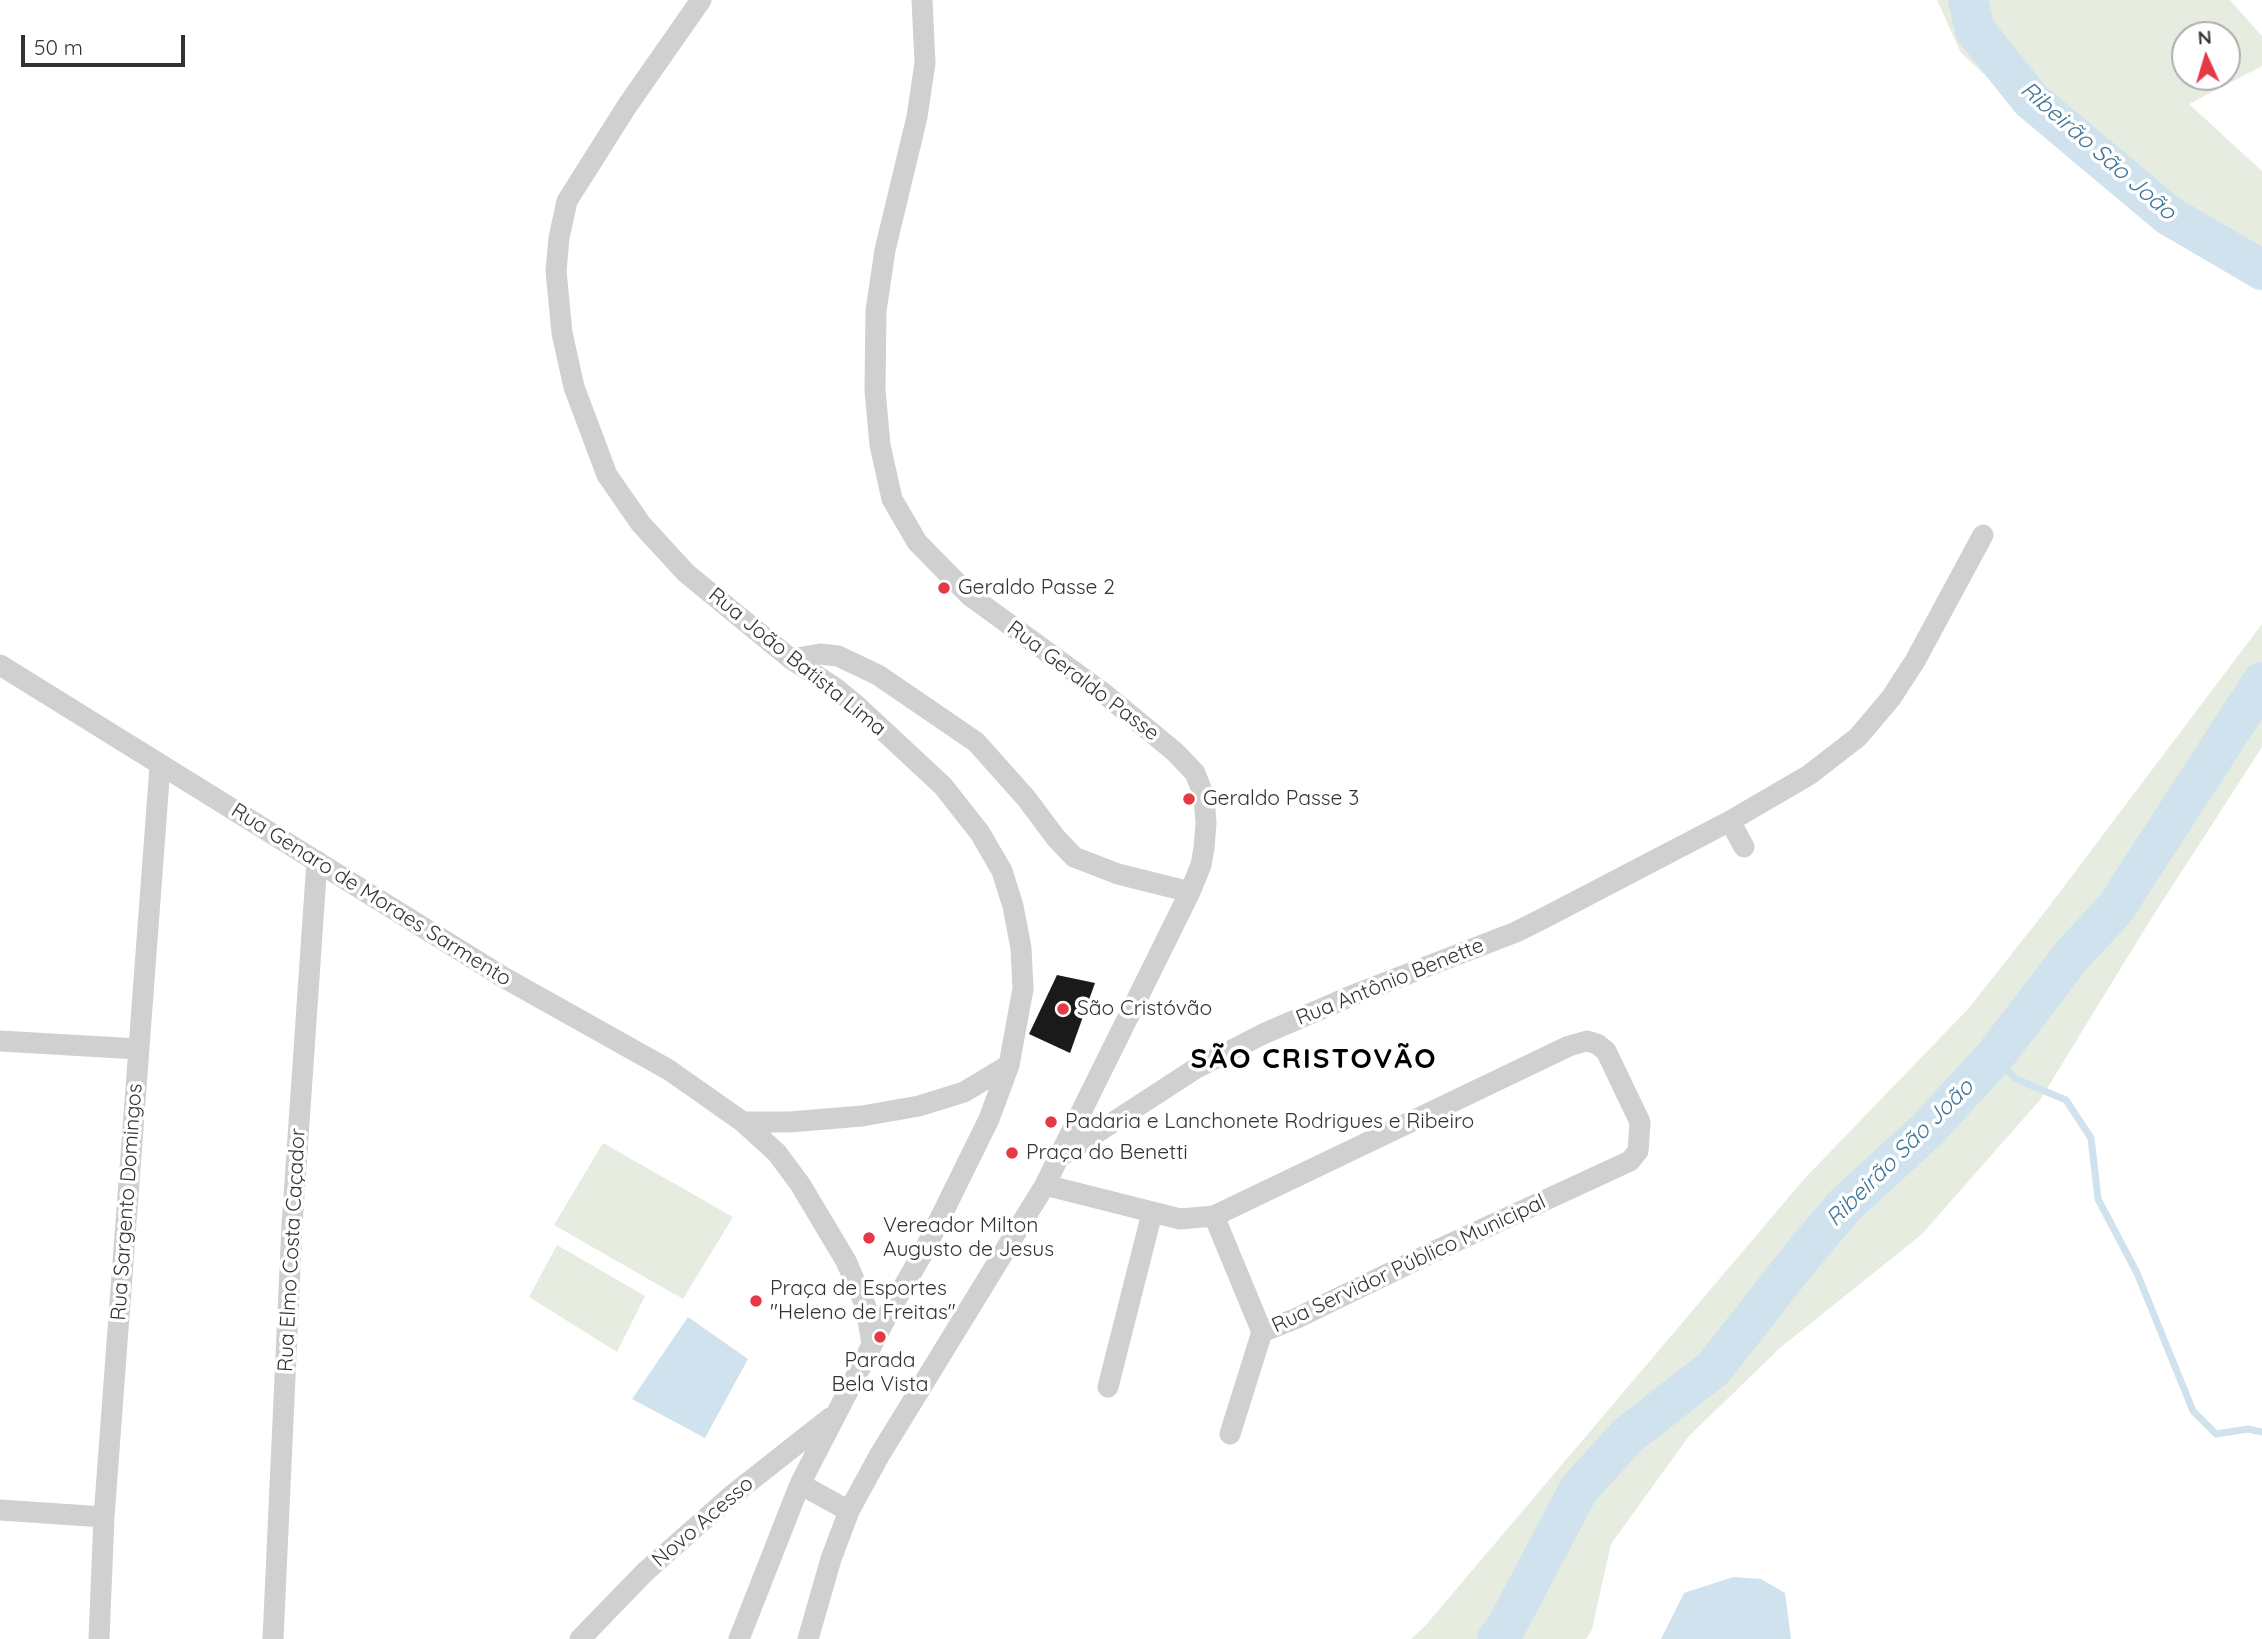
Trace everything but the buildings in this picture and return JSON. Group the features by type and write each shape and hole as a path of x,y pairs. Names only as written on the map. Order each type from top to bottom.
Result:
{"street":[{"name":"Rua João Batista Lima","path":"701,0 626,106 567,201 559,238 556,271 562,333 574,387 607,475 641,524 687,573 790,659 834,687 943,786 980,833 1002,871 1013,906 1021,948 1023,989 1009,1065 989,1119 925,1251 872,1344 800,1484 739,1639"},
{"name":"Rua Geraldo Passe","path":"808,1639 831,1559 849,1511 879,1456 1045,1185 1190,892 1201,865 1206,824 1205,796 1195,773 1175,752 1106,695 969,595 917,542 892,499 880,445 874,390 876,311 885,250 917,117 925,63 922,0"},
{"name":"Rua Antônio Benette","path":"1059,1157 1195,1069 1263,1034 1535,923 1730,821 1809,775 1858,737 1891,698 1915,661 1983,535"},
{"path":"790,659 820,654 838,656 878,674 976,742 1074,857 1118,874 1190,892"},
{"name":"Rua Genaro de Moraes Sarmento","path":"0,665 503,977 669,1070 743,1122 776,1153 800,1184 846,1261 866,1307 872,1344"},
{"name":"Rua Sargento Domingos","path":"99,1639 104,1517 160,766"},
{"path":"1730,821 1744,847"},
{"name":"Rua Elmo Costa Caçador","path":"273,1639 293,1211 317,861"},
{"path":"0,1041 138,1049"},
{"name":"Rua Servidor Público Municipal","path":"1587,1041 1606,1051 1640,1122 1638,1151 1630,1161 1262,1332 1214,1216 1569,1046 1587,1041"},
{"path":"743,1122 862,1116 919,1106 964,1092 1009,1065"},
{"path":"1045,1185 1180,1219 1214,1216"},
{"path":"1108,1387 1152,1213"},
{"path":"1230,1433 1262,1332"},
{"name":"Novo Acesso","path":"580,1639 645,1572 730,1496 835,1414"},
{"path":"800,1484 849,1511"},
{"path":"0,1510 104,1517"}],"shaded area":[{"path":"1937,0 2230,0 2262,36 2262,66 2241,77 2241,21 2171,21 2171,91 2214,91 2189,104 2262,171 2262,275 2241,259 2088,170 1961,53"},
{"path":"2262,624 2262,747 2149,922 2040,1100 1921,1235 1780,1348 1689,1436 1611,1544 1592,1629 1586,1639 1411,1639 1425,1626 1805,1178 1968,1009 2044,913"},
{"path":"603,1143 733,1217 683,1299 554,1225"},
{"path":"557,1245 645,1296 617,1352 529,1297"}],"water":[{"path":"688,1317 748,1359 705,1438 632,1399"},
{"path":"1733,1577 1761,1579 1785,1593 1791,1639 1661,1639 1684,1593"}],"waterway":[{"name":"Ribeirão São João","path":"1968,0 1975,30 2031,100 2168,215 2262,270"},
{"name":"Ribeirão São João","path":"1497,1639 1504,1631 1579,1489 1628,1435 1713,1369 1845,1205 1927,1130 1994,1057 2073,954 2115,909 2262,682"},
{"path":"1994,1057 2016,1079 2066,1100 2091,1138 2098,1199 2137,1273 2193,1411 2216,1434 2248,1429 2262,1432"}],"place":[{"name":"Geraldo Passe 2","path":"944,588"},
{"name":"Geraldo Passe 3","path":"1189,799"},
{"name":"São Cristóvão","path":"1063,1009"},
{"name":"Padaria e Lanchonete Rodrigues e Ribeiro","path":"1051,1122"},
{"name":"Praça do Benetti","path":"1012,1153"},
{"name":"Vereador Milton Augusto de Jesus","path":"869,1238"},
{"name":"Praça de Esportes \"Heleno de Freitas\"","path":"756,1301"},
{"name":"Parada Bela Vista","path":"880,1337"}],"district":[{"name":"SÃO CRISTOVÃO","path":"1314,1060"}]}
